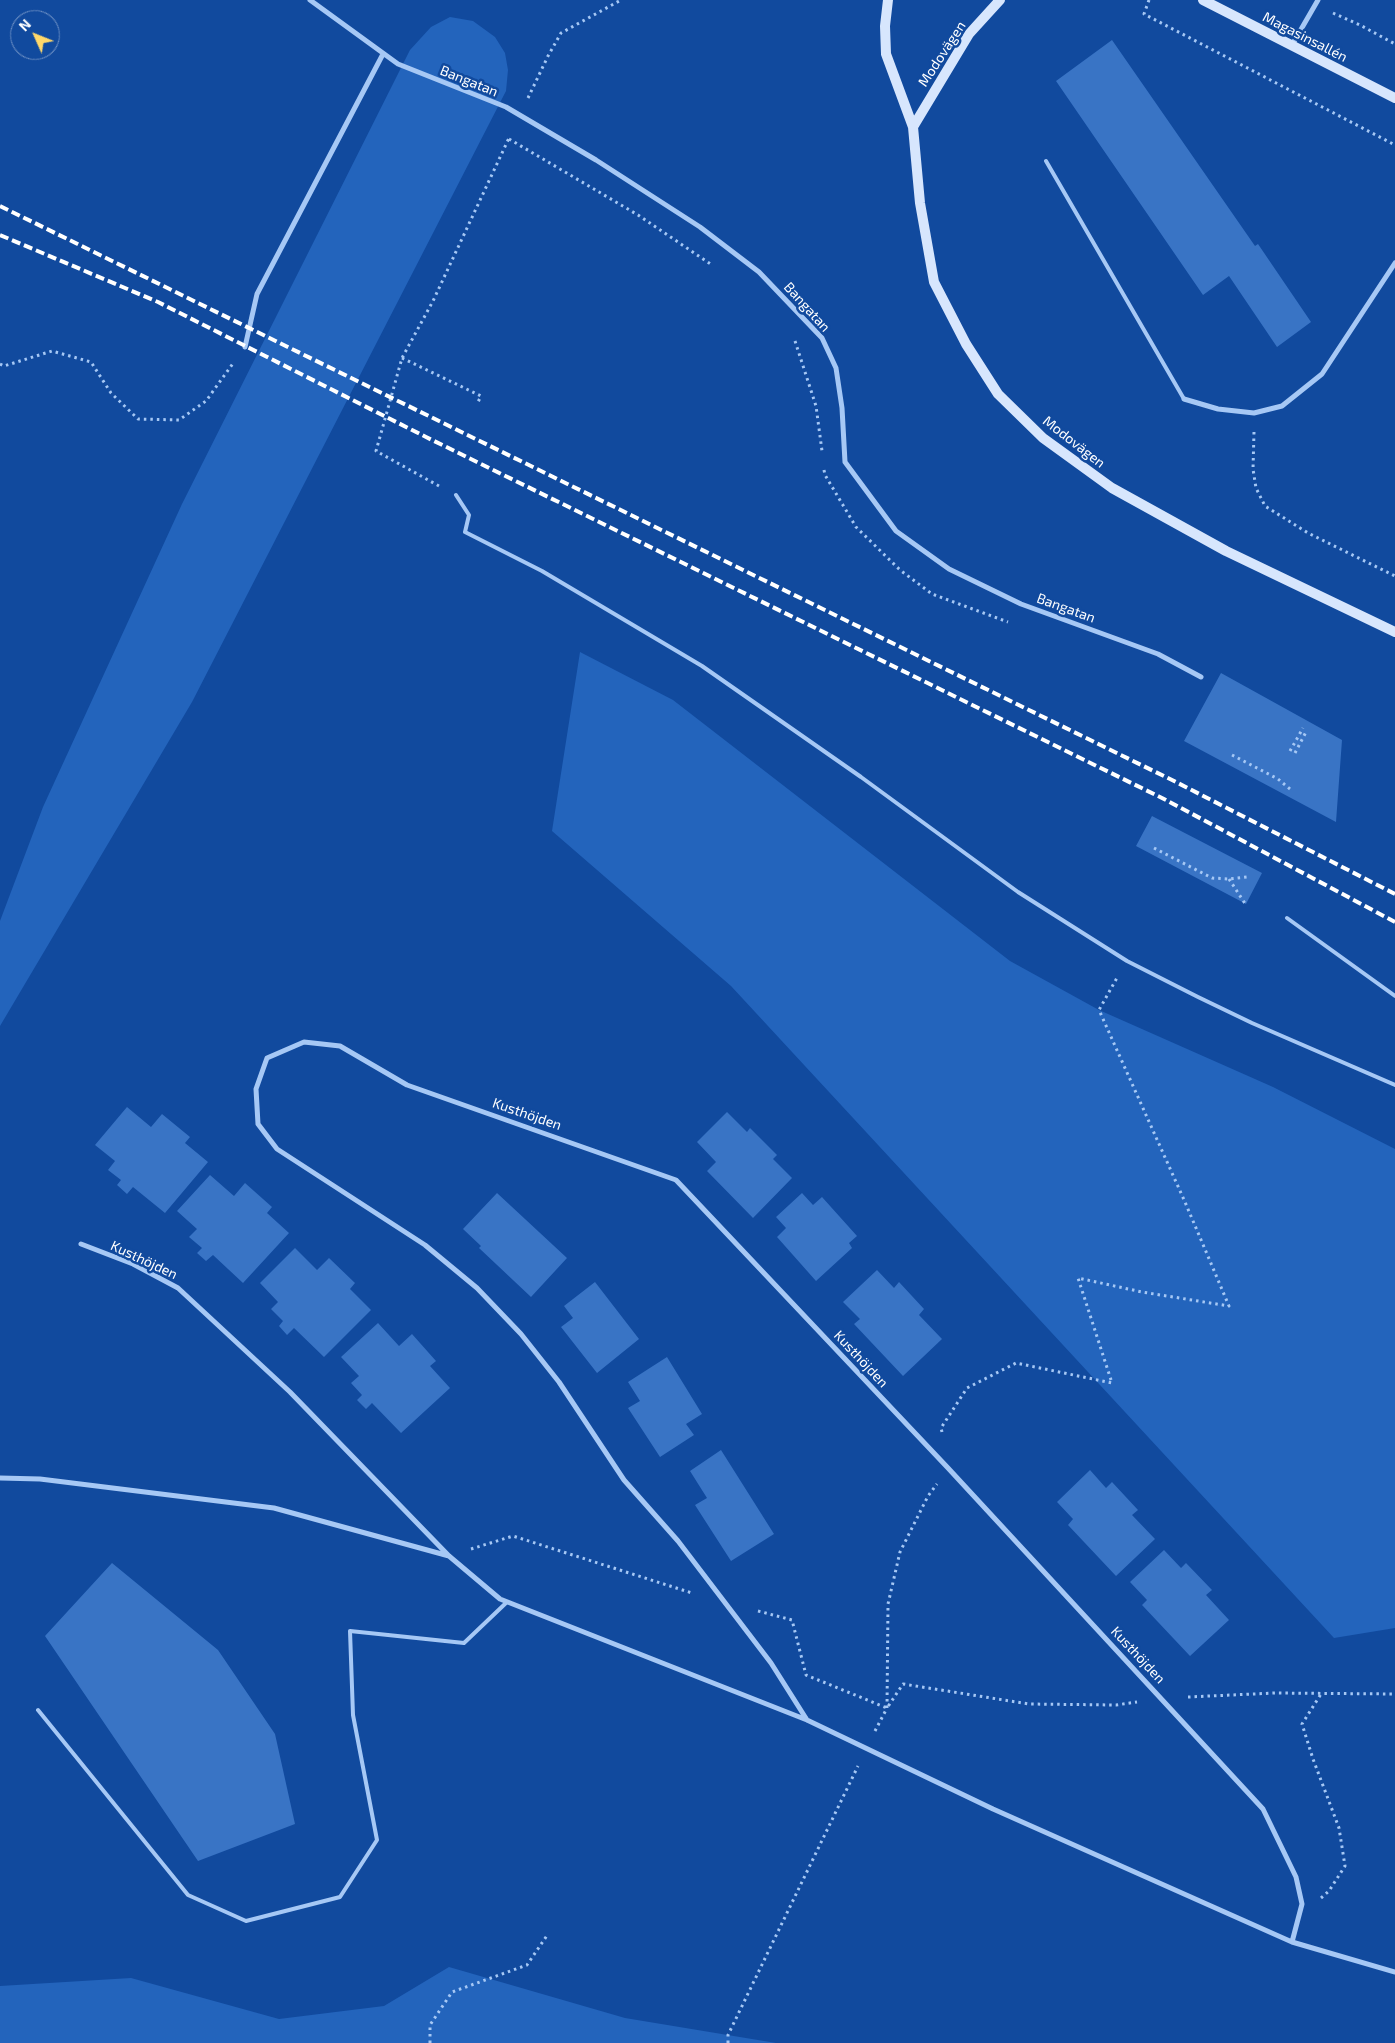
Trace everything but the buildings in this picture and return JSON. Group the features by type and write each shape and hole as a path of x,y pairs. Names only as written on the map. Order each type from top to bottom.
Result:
{"main road":[{"name":"Modovägen","path":"888,0 885,26 886,54 913,127 920,203 934,282 966,344 998,394 1043,438 1112,488 1226,551 1395,632"},
{"name":"Modovägen","path":"913,127 969,34 1000,0"},
{"name":"Magasinsallén","path":"1203,0 1395,98"}],"street":[{"name":"Bangatan","path":"310,0 398,64 506,107 596,160 700,227 759,272 822,338 836,368 842,408 845,462 896,531 949,569 1021,604 1158,654 1201,677"},
{"path":"1291,45 1317,3"},
{"path":"245,347 257,294 384,54"},
{"path":"1184,399 1218,409 1254,413 1282,406 1322,374 1395,263"},
{"name":"Kusthöjden","path":"807,1720 771,1663 678,1541 624,1480 559,1382 521,1334 477,1288 425,1245 277,1149 258,1124 256,1089 267,1058 304,1042 340,1046 407,1085 676,1180 1263,1808 1296,1877 1302,1904 1292,1942"},
{"name":"Kusthöjden","path":"81,1244 133,1264 178,1288 290,1392 449,1556 500,1599 807,1720 993,1809 1292,1942 1395,1972"},
{"name":"Kusthöjden","path":"0,1478 40,1479 274,1508 449,1556"}],"lane":[{"path":"1046,161 1184,399"},
{"path":"456,495 469,515 465,532 542,571 702,666 1018,892 1127,961 1252,1023 1395,1085"},
{"path":"1287,918 1395,996"},
{"path":"38,1710 188,1895 246,1921 340,1897 377,1840 353,1715 350,1631 464,1643 507,1602"}],"path":[{"path":"456,495 376,451 402,358 432,301 548,56 561,33 621,0"},
{"path":"1149,0 1144,14 1395,145"},
{"path":"1317,3 1395,44"},
{"path":"0,364 4,366 52,351 91,362 111,393 138,419 179,420 206,401 245,347"},
{"path":"402,358 481,396 478,402"},
{"path":"1254,413 1256,488 1265,506 1308,533 1395,576"},
{"path":"1290,751 1305,729 1294,753"},
{"path":"1232,755 1278,779 1290,789"},
{"path":"1154,848 1212,878 1229,879 1248,876"},
{"path":"1229,879 1246,905"},
{"path":"941,1428 967,1388 1016,1363 1112,1383 1078,1278 1142,1292 1228,1306 1185,1202 1099,1010 1127,961"},
{"path":"887,1708 888,1604 900,1552 928,1496"},
{"path":"449,1556 513,1536 726,1604 792,1620 806,1675 887,1708"},
{"path":"874,1734 887,1708 903,1684 1028,1704 1116,1704 1162,1698 1275,1693 1395,1694"},
{"path":"1302,1904 1315,1902 1328,1891 1345,1866 1339,1828 1302,1724 1321,1694"},
{"path":"728,2043 728,2035 861,1761"},
{"path":"430,2043 430,2025 452,1992 527,1965 548,1934"}],"shaded area":[{"path":"450,17 473,21 495,37 505,53 508,70 506,91 192,702 0,1026 0,921 43,807 182,504 410,50 431,27"},
{"path":"580,652 673,700 1010,961 1099,1010 1273,1087 1395,1149 1395,1628 1334,1638 731,986 552,831"},
{"path":"449,1967 625,2018 776,2043 0,2043 0,1986 131,1978 279,2019 384,2006"}],"railway":[{"path":"0,206 1176,782 1395,894"},
{"path":"0,235 158,302 426,437 1166,800 1395,922"}]}
